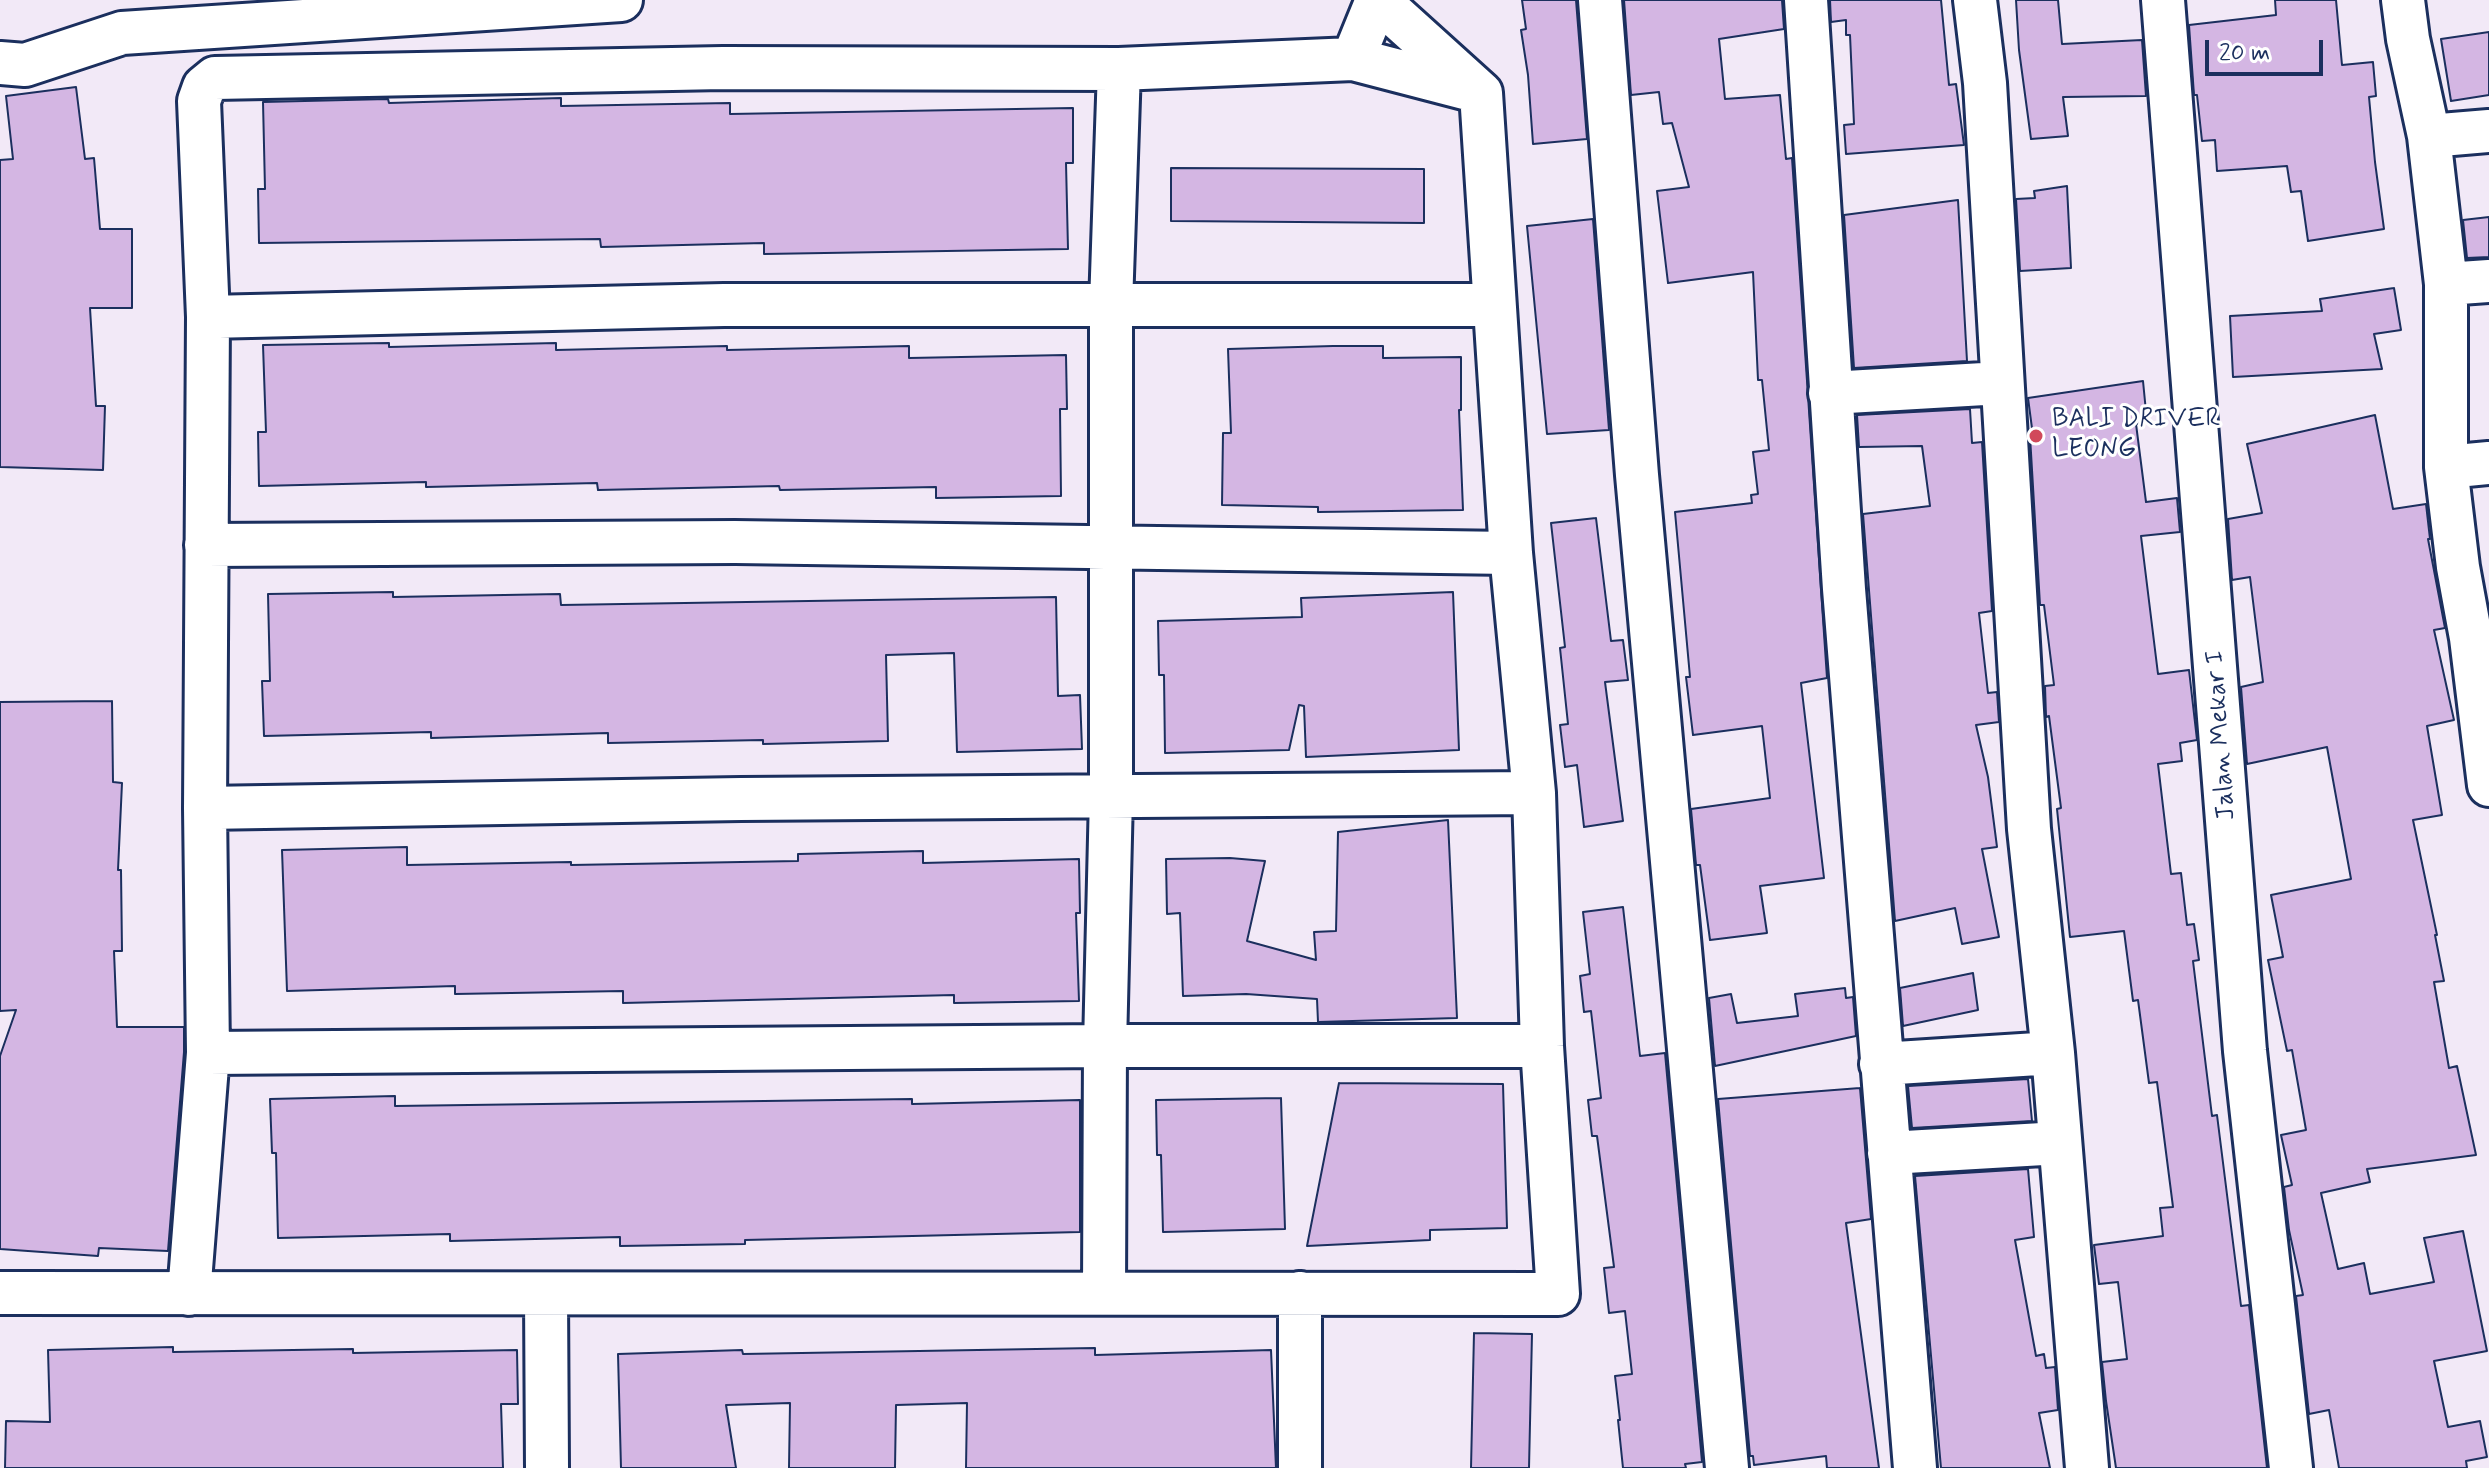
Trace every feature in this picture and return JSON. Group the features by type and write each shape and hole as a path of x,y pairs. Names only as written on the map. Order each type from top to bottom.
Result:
{"street":[{"path":"0,63 25,65 118,17 621,0"},
{"path":"0,1293 1558,1294 1542,1046 1534,793 1511,553 1481,93 1377,0 1353,59"},
{"path":"1600,0 1637,475 1727,1468"},
{"path":"1806,0 1830,393 1915,1468"},
{"path":"1975,0 1985,83 2029,829 2053,1053 2087,1468"},
{"name":"Jalan Mekar I","path":"2163,0 2245,1051 2291,1468"},
{"path":"2403,0 2408,39 2429,136 2446,284 2446,467 2458,567 2480,637 2488,772"},
{"path":"189,1294 208,1053 205,808 208,317 199,101 204,87 215,78 723,68 1119,69 1353,59 1481,93"},
{"path":"1104,1293 1105,1046 1111,796 1111,305 1119,69"},
{"path":"2429,136 2489,131"},
{"path":"2446,284 2489,281"},
{"path":"208,317 724,305 1494,305"},
{"path":"1830,393 2001,383"},
{"path":"2446,467 2489,463"},
{"path":"206,545 735,542 1511,553"},
{"path":"205,808 1534,793"},
{"path":"208,1053 1542,1046"},
{"path":"1881,1064 2053,1053"},
{"path":"1889,1153 2060,1143"},
{"path":"1300,1293 1300,1468"},
{"path":"546,1294 547,1468"}],"building":[{"path":"1522,0 1576,0 1587,139 1533,144 1521,30 1526,29"},
{"path":"1624,0 1782,0 1784,29 1719,39 1725,99 1780,95 1786,159 1792,158 1827,678 1801,683 1824,878 1760,886 1767,933 1710,940 1700,865 1696,865 1691,809 1770,798 1762,726 1693,735 1675,512 1752,503 1751,495 1758,494 1753,452 1769,450 1762,380 1758,380 1753,272 1668,283 1657,191 1689,187 1672,123 1663,124 1659,92 1631,95"},
{"path":"1830,0 1941,0 1949,85 1956,84 1964,145 1846,154 1844,125 1854,124 1850,35 1846,35 1846,20 1831,22"},
{"path":"2016,0 2058,0 2062,44 2142,40 2146,96 2063,97 2068,136 2031,139"},
{"path":"2275,0 2336,0 2342,65 2373,62 2376,96 2369,97 2384,229 2308,241 2301,191 2291,192 2287,166 2217,171 2215,140 2202,141 2197,95 2194,95 2189,25 2276,15"},
{"path":"2489,32 2489,95 2451,101 2441,39"},
{"path":"76,87 85,159 94,158 100,229 132,229 132,308 90,308 96,406 105,406 103,470 0,467 0,160 13,159 6,96"},
{"path":"561,98 561,106 730,103 730,114 1073,108 1073,163 1066,163 1068,249 764,254 764,243 601,247 600,239 259,243 258,189 265,189 263,102 388,99 389,103"},
{"path":"1171,168 1424,169 1424,223 1171,221"},
{"path":"2067,186 2071,268 2020,271 2016,199 2035,198 2034,191"},
{"path":"1958,200 1967,361 1854,368 1844,215"},
{"path":"2489,217 2489,257 2467,258 2463,220"},
{"path":"1593,219 1609,430 1547,434 1527,226"},
{"path":"2394,288 2401,330 2374,334 2382,369 2233,377 2230,316 2322,311 2320,299"},
{"path":"389,343 389,347 556,343 556,350 909,346 909,358 1066,355 1067,409 1060,409 1061,496 936,498 936,487 598,490 597,483 426,487 426,482 259,486 258,432 266,432 263,345"},
{"path":"1383,346 1383,358 1461,357 1459,410 1463,510 1318,512 1318,507 1222,505 1223,433 1231,433 1228,349"},
{"path":"2143,381 2147,422 2136,424 2146,502 2177,498 2180,532 2141,536 2158,674 2189,670 2197,740 2180,743 2182,761 2158,764 2171,874 2181,873 2187,925 2194,924 2199,960 2193,961 2212,1116 2217,1115 2241,1306 2249,1305 2267,1468 2116,1468 2106,1401 2102,1362 2127,1359 2118,1282 2099,1284 2094,1245 2163,1236 2160,1208 2173,1207 2157,1082 2149,1083 2138,1000 2133,1001 2124,931 2070,937 2057,809 2061,808 2049,716 2046,717 2045,686 2054,685 2044,605 2040,605 2030,436 2033,436 2028,398"},
{"path":"1970,409 1972,443 1982,442 1992,611 1979,613 1988,693 1997,692 1999,722 1976,725 1988,777 1997,847 1982,849 1999,937 1962,944 1955,908 1895,921 1863,514 1930,506 1922,446 1859,447 1857,415"},
{"path":"2375,415 2393,509 2426,504 2428,539 2445,628 2434,630 2454,720 2427,726 2442,815 2413,820 2444,981 2434,982 2449,1068 2457,1066 2476,1155 2367,1169 2370,1182 2321,1193 2338,1269 2364,1263 2370,1294 2434,1282 2424,1238 2463,1231 2487,1351 2434,1361 2448,1427 2480,1421 2487,1457 2466,1461 2467,1468 2339,1468 2329,1410 2309,1414 2296,1296 2303,1295 2289,1230 2284,1187 2292,1185 2281,1135 2306,1130 2292,1050 2287,1051 2268,960 2283,957 2271,895 2351,879 2327,747 2247,764 2241,687 2263,682 2250,577 2232,580 2228,519 2262,513 2247,444"},
{"path":"1596,518 1611,641 1623,640 1628,680 1605,682 1623,821 1584,827 1577,765 1565,767 1560,725 1568,724 1560,648 1565,647 1551,523"},
{"path":"393,592 393,597 560,594 561,605 1056,597 1058,696 1080,695 1082,749 957,752 954,653 886,655 888,741 608,743 608,733 431,738 431,732 264,736 262,681 270,681 268,594"},
{"path":"1453,592 1459,750 1306,757 1304,706 1299,705 1289,750 1165,753 1164,675 1159,675 1158,621 1302,617 1301,598"},
{"path":"112,701 113,782 122,783 118,870 121,870 122,951 114,951 117,1027 184,1027 168,1251 99,1248 98,1256 0,1249 0,1056 16,1010 0,1011 0,702"},
{"path":"1448,820 1457,1018 1318,1022 1317,999 1246,994 1183,996 1180,913 1167,914 1166,859 1265,861 1247,941 1316,960 1314,932 1336,931 1338,832"},
{"path":"407,847 407,865 798,861 798,854 923,851 923,863 1079,859 1080,913 1076,913 1079,1001 954,1003 954,995 623,1003 623,991 455,994 455,986 287,991 282,850"},
{"path":"1623,907 1640,1056 1665,1053 1702,1462 1685,1464 1686,1468 1623,1468 1615,1376 1632,1374 1625,1311 1609,1313 1604,1268 1614,1267 1597,1136 1592,1136 1588,1100 1601,1098 1591,1011 1584,1012 1580,976 1590,974 1583,912"},
{"path":"1973,973 1978,1010 1903,1026 1900,988"},
{"path":"1845,988 1846,998 1853,997 1856,1036 1715,1066 1709,998 1731,994 1737,1023 1798,1016 1795,994"},
{"path":"2028,1079 2032,1121 1912,1128 1908,1086"},
{"path":"1339,1083 1503,1084 1507,1228 1430,1230 1430,1240 1307,1246"},
{"path":"1860,1088 1871,1219 1846,1223 1879,1468 1827,1468 1826,1456 1754,1465 1753,1456 1750,1456 1718,1099"},
{"path":"395,1096 395,1106 912,1099 912,1104 1080,1100 1080,1232 620,1246 620,1237 450,1241 450,1234 278,1238 276,1153 272,1153 270,1099"},
{"path":"1281,1098 1285,1229 1163,1232 1156,1100"},
{"path":"2028,1169 2034,1237 2015,1240 2036,1356 2044,1354 2046,1368 2055,1367 2058,1410 2039,1413 2050,1468 1941,1468 1915,1176"},
{"path":"1474,1333 1532,1334 1529,1468 1471,1468"},
{"path":"173,1347 173,1352 517,1350 518,1404 501,1404 503,1468 5,1468 6,1421 50,1422 48,1350"},
{"path":"1095,1348 1095,1355 1271,1350 1276,1468 966,1468 967,1403 896,1405 895,1468 789,1468 790,1403 726,1405 736,1468 621,1468 618,1354 742,1350 743,1354"}],"place":[{"name":"BALI DRIVER LEONG","path":"2036,436"}]}
